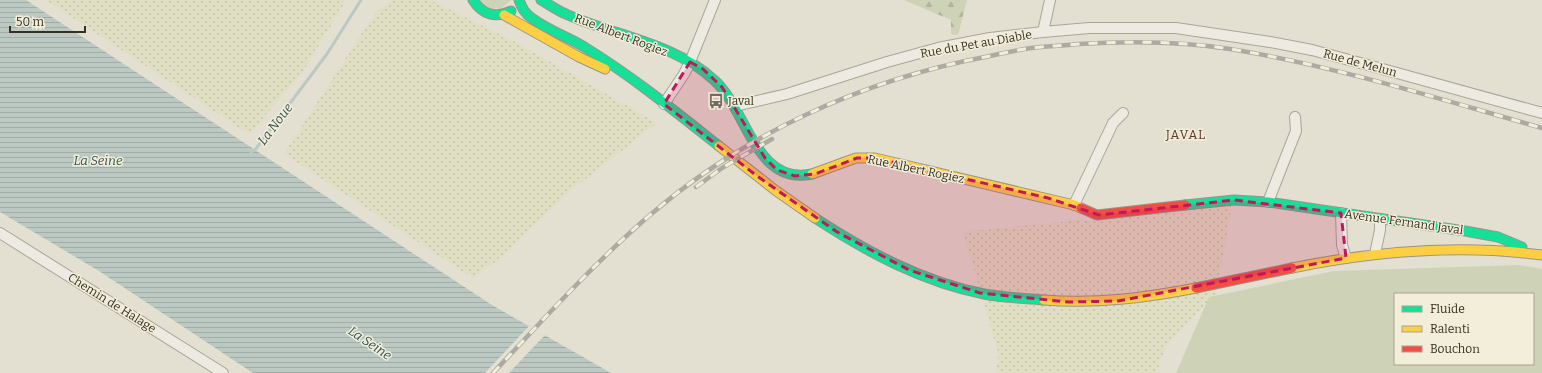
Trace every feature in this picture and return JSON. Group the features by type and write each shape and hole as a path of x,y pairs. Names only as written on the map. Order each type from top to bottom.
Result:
{"main road":[{"path":"473,0 483,12 497,16 504,15 516,6 519,0"},
{"path":"519,0 527,14 585,47 718,144 741,163 814,217 865,248 909,270 980,293 1016,298 1061,301 1118,301 1146,298 1346,258 1374,254 1436,250 1488,249 1540,254"},
{"name":"Rue Albert Rogiez","path":"541,0 574,17 650,44 703,69 722,87 735,106 765,158 771,165 786,174 794,176 809,175 858,158 875,158 1048,198"},
{"path":"504,15 580,58 622,75"},
{"name":"Avenue Fernand Javal","path":"1048,198 1074,205 1099,215 1234,200 1268,202 1498,237 1540,254"}],"street":[{"path":"664,104 684,74 690,62 715,0"},
{"path":"1043,32 1050,0"},
{"name":"Rue du Pet au Diable","path":"735,106 787,94 886,62 938,48 990,38 1089,28 1176,28"},
{"name":"Rue de Melun","path":"1176,28 1312,50 1542,113"},
{"path":"1074,205 1113,123 1123,114"},
{"path":"1268,202 1296,131 1295,117"},
{"path":"1342,213 1342,246 1346,258"},
{"path":"1374,254 1380,230 1380,219"},
{"name":"Chemin de Halage","path":"0,232 223,373"}],"highlighted area":[{"path":"690,62 703,69 722,87 765,158 777,170 795,176 815,174 857,158 875,158 1048,198 1099,215 1234,200 1341,213 1346,258 1118,301 1068,302 980,293 909,270 837,232 757,176 664,104"}],"shaded area":[{"path":"46,0 346,0 302,73 249,134"},
{"path":"392,0 430,0 519,44 657,123 575,187 495,262 473,278 284,154 375,13"},
{"path":"1232,204 1216,293 1166,346 1156,373 995,373 999,355 963,232"}],"green space":[{"path":"479,0 511,0 502,8 491,9"},
{"path":"904,0 967,0 958,35 951,34 951,20"},
{"path":"1519,265 1542,269 1542,373 1176,373 1209,297 1334,271"}],"water":[{"name":"La Seine","path":"0,0 26,0 492,305 611,373 253,373 99,271 0,212"}],"pier":[{"path":"530,325 546,334 509,373 485,373"}],"waterway":[{"name":"La Noue","path":"251,152 255,150 327,54 361,0"}],"railway":[{"path":"493,373 569,292 629,234 686,186 725,159 765,135 807,114 894,80 939,67 1037,47 1116,42 1192,44 1230,49 1309,64 1387,84 1542,128"},
{"path":"696,187 722,168 772,139"}],"traffic: fast":[{"path":"473,0 480,9 489,14 500,15 511,11"},
{"path":"519,0 524,11 530,17 579,44 621,71 719,146"},
{"path":"541,0 568,15 663,49 698,67 714,80 725,93 754,142 765,157 777,168 793,175 812,174"},
{"path":"1185,205 1234,200 1268,202 1465,231 1498,237 1522,247"},
{"path":"815,218 875,254 917,274 939,282 984,294 1044,300"}],"traffic: slow":[{"path":"504,15 579,57 605,69"},
{"path":"719,146 775,190 815,218"},
{"path":"812,174 856,158 875,158 1074,205 1081,208"},
{"path":"1292,268 1354,257 1417,251 1479,250 1542,255"},
{"path":"1044,300 1102,301 1158,295 1196,288"}],"traffic: jam":[{"path":"1081,208 1097,215 1185,205"},
{"path":"1196,288 1292,268"}],"place":[{"name":"Javal","path":"716,101"}],"district":[{"name":"JAVAL","path":"1186,134"}]}
